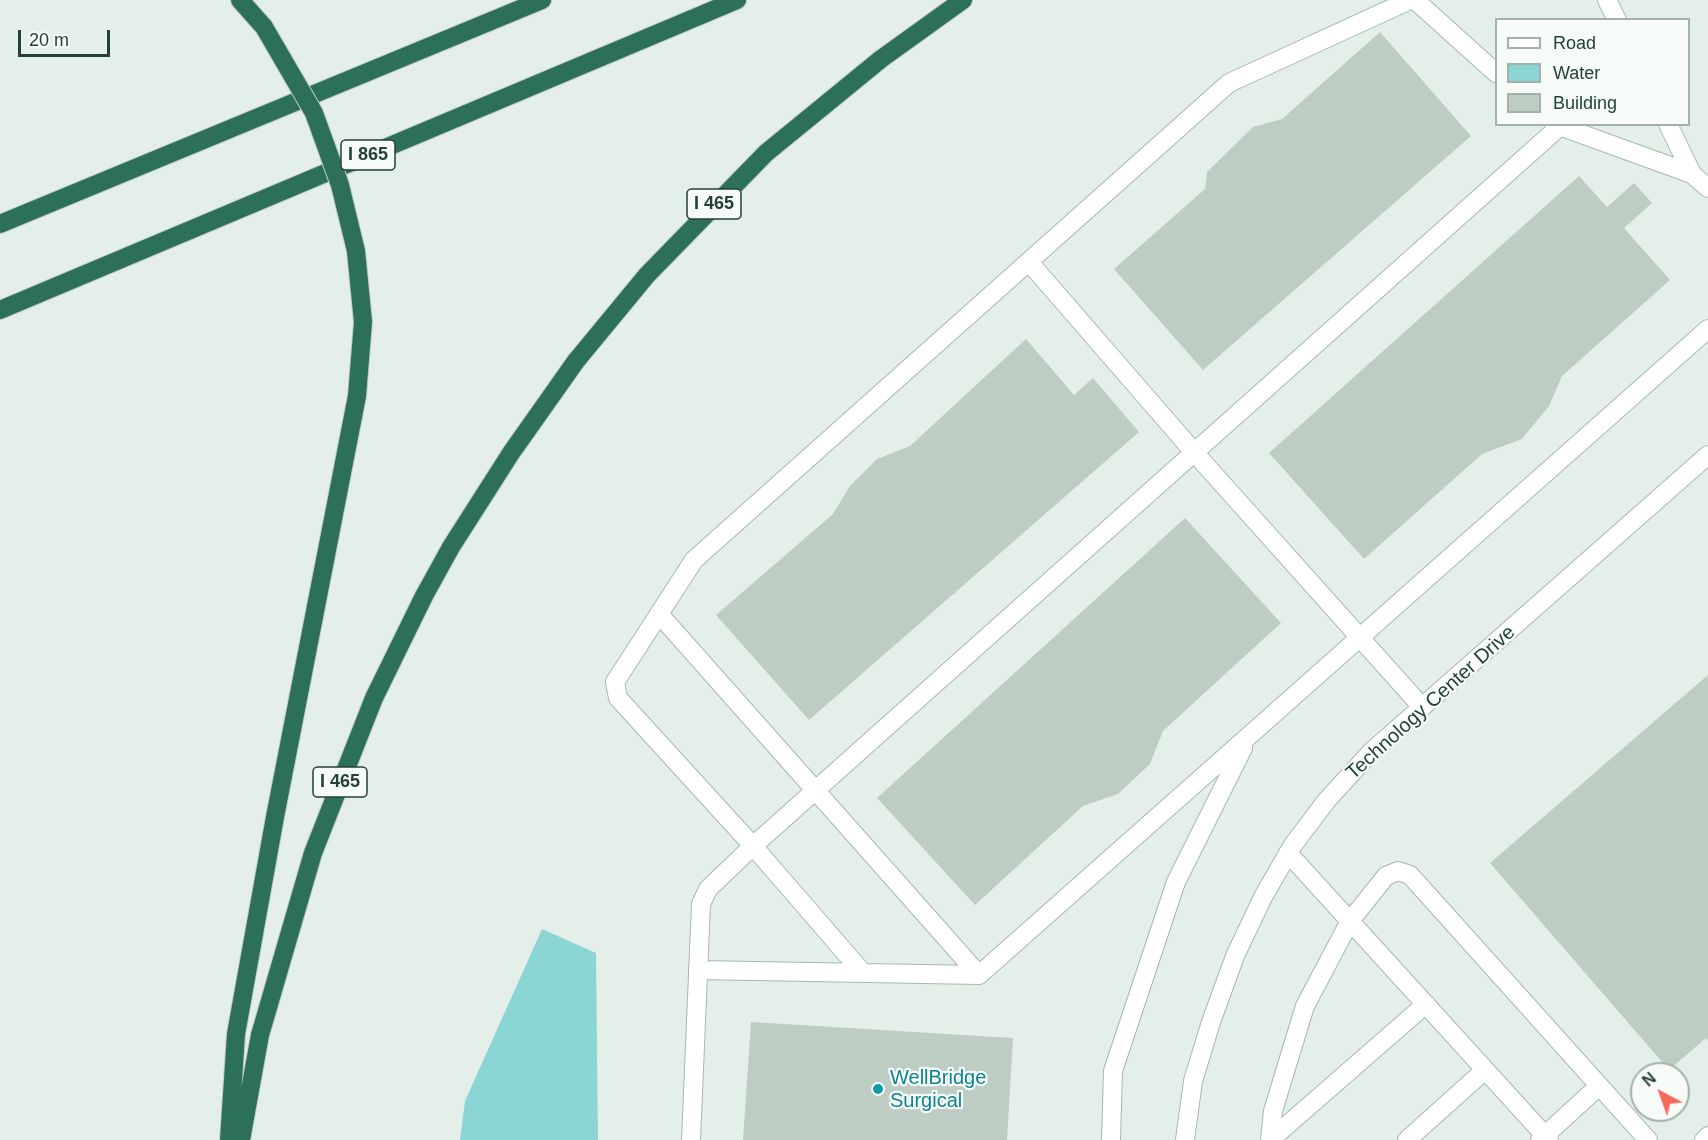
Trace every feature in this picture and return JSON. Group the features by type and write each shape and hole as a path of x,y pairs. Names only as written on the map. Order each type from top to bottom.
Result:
{"highway":[{"path":"230,1140 236,1034 275,817 357,396 363,322 356,251 340,185 314,113 264,27 240,0"},
{"path":"0,224 542,0"},
{"name":"I 865","path":"0,310 737,0"},
{"name":"I 465","path":"241,1140 261,1035 313,852 374,698 398,646 423,596 481,500 576,362 647,275 726,192 824,105 963,0"}],"street":[{"path":"863,973 753,846 618,698 615,682 694,560 1229,83 1410,0"},
{"path":"1415,0 1495,71"},
{"path":"1607,0 1616,18"},
{"path":"691,1140 701,904 704,896 753,846 1556,126 1692,174 1708,188"},
{"path":"1669,126 1692,174"},
{"path":"1029,262 1193,452 1422,707"},
{"path":"698,970 980,975 1708,329"},
{"name":"Technology Center Drive","path":"1185,1140 1194,1081 1210,1022 1235,956 1288,853 1328,801 1371,752 1708,455"},
{"path":"660,615 980,975"},
{"path":"1111,1140 1113,1071 1176,882 1247,740"},
{"path":"1288,853 1545,1139 1599,1086"},
{"path":"1426,1005 1270,1140 1273,1111 1305,1006 1350,921 1386,876 1398,871 1410,874 1648,1140"},
{"path":"1407,1140 1485,1070"},
{"path":"1704,1140 1708,1136"}],"water":[{"path":"542,929 596,953 598,1140 460,1140 465,1101"}],"building":[{"path":"1380,32 1471,136 1203,370 1114,269 1205,189 1207,172 1253,127 1282,119"},
{"path":"1579,176 1607,207 1634,183 1652,203 1624,228 1670,280 1562,376 1549,406 1522,439 1482,454 1364,559 1269,453"},
{"path":"1026,339 1074,395 1093,378 1139,432 809,720 716,615 833,514 850,486 877,459 910,446"},
{"path":"1185,518 1281,623 1163,731 1150,764 1118,794 1083,806 975,905 877,798"},
{"path":"1708,675 1708,1041 1706,1038 1678,1062 1662,1062 1490,863"},
{"name":"WellBridge Surgical","path":"751,1022 1013,1038 1007,1140 743,1140"}],"place":[{"name":"WellBridge Surgical","path":"878,1089"}]}
